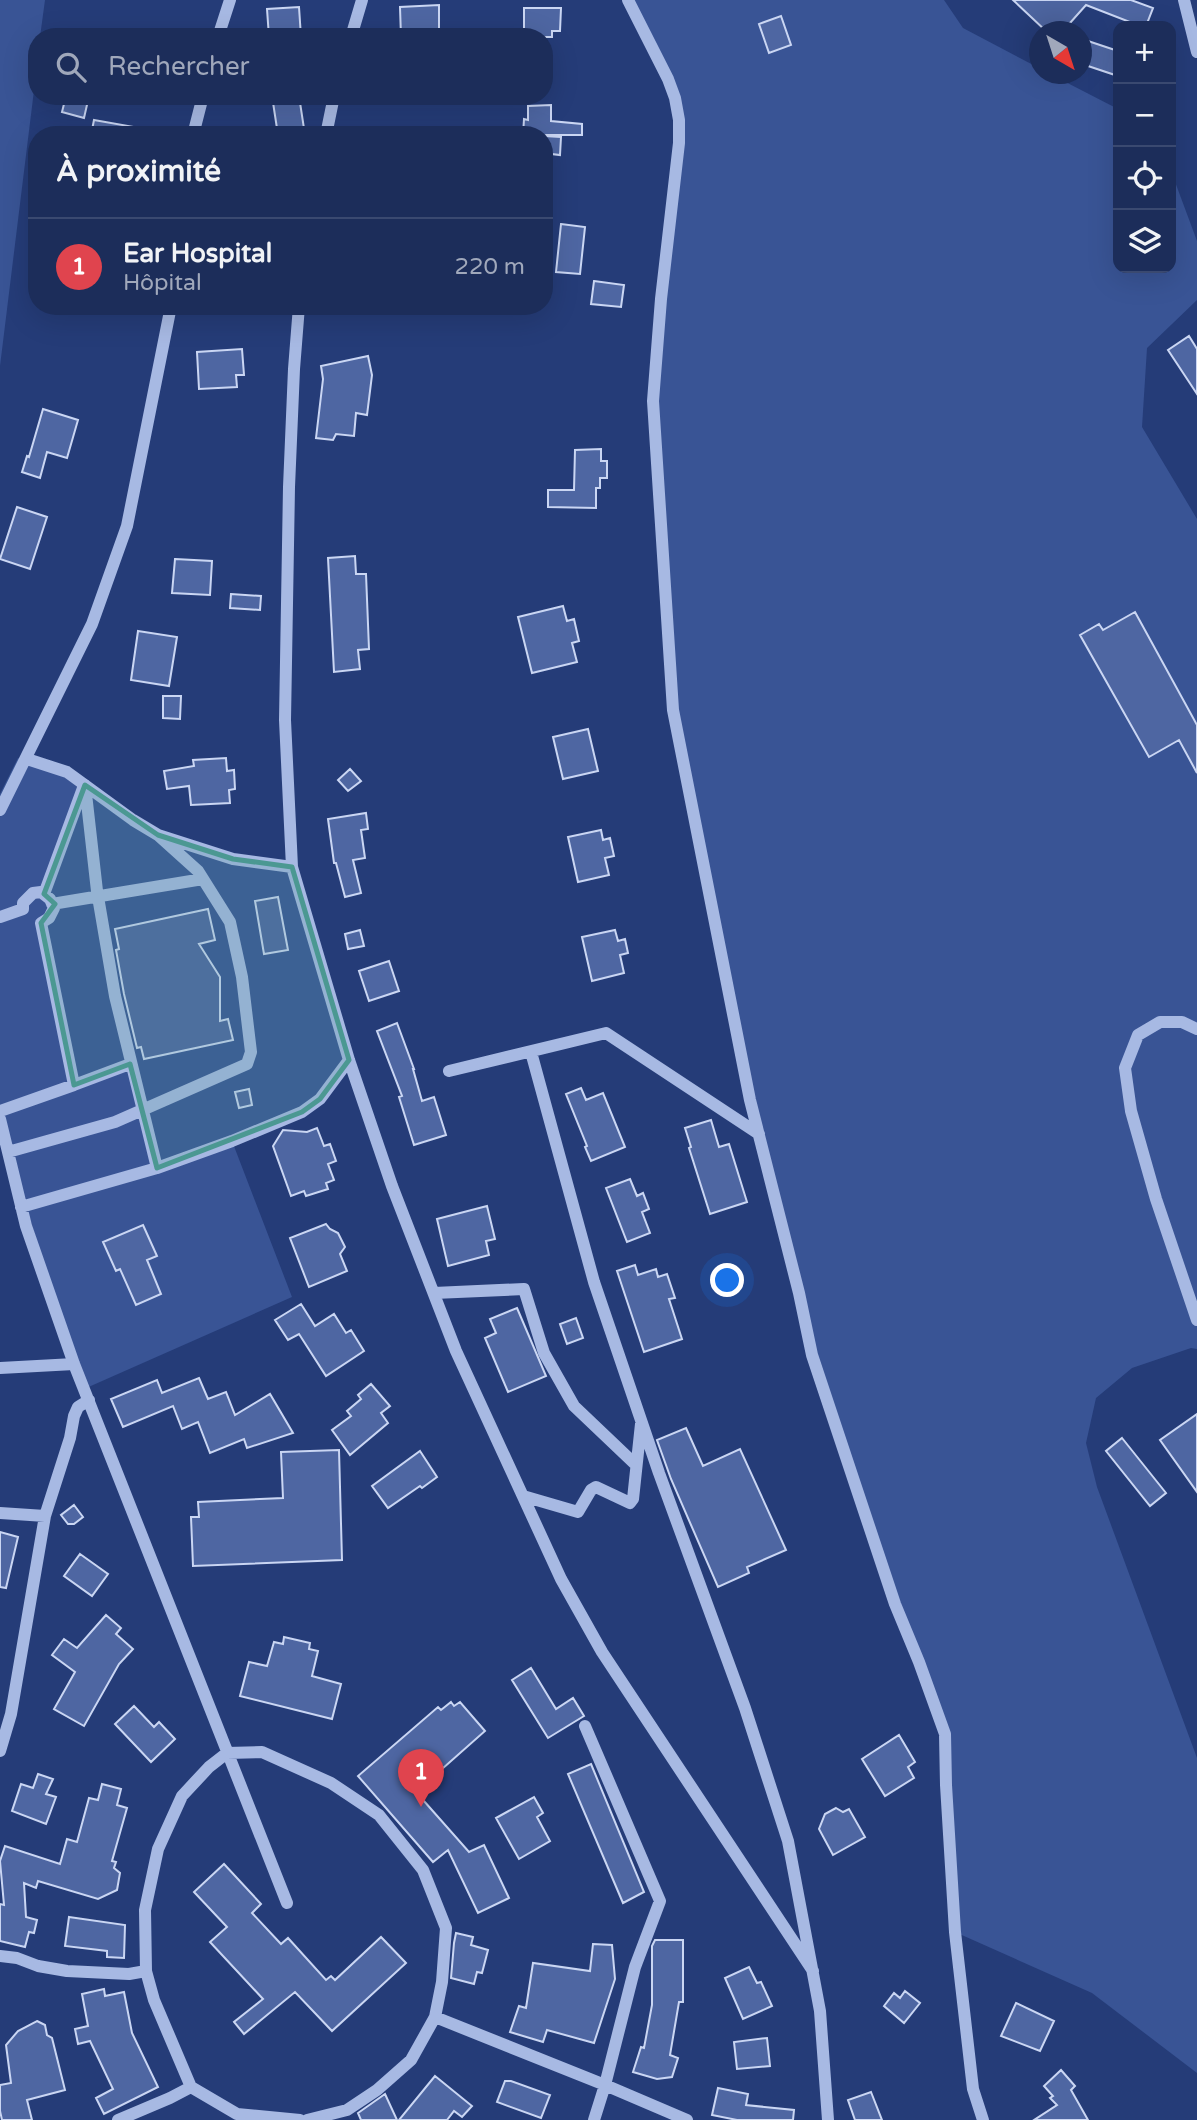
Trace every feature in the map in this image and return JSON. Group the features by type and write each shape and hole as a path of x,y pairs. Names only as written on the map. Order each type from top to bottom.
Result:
{"street":[{"path":"221,28 230,0"},
{"path":"354,28 362,0"},
{"path":"628,0 668,79 679,120 679,143 661,299 653,401 673,710 750,1100 812,1355 895,1604 945,1734 955,1932 973,2090 983,2120"},
{"path":"1184,0 1197,52"},
{"path":"196,126 201,105"},
{"path":"328,126 332,105"},
{"path":"0,810 92,624 127,526 169,315"},
{"path":"298,315 289,487 285,720 292,867 349,1060 392,1186 456,1352 561,1579 602,1652 813,1970"},
{"path":"8,1152 114,1122 247,1064 251,1052 242,977 230,922 198,871 158,835 67,772 27,759"},
{"path":"85,785 98,897 115,996 157,1168"},
{"path":"48,899 85,785"},
{"path":"158,835 233,859 292,867"},
{"path":"48,899 98,897 203,879"},
{"path":"0,917 23,909 23,903 33,893 41,892 54,908 50,918 41,923 74,1085"},
{"path":"1197,1029 1182,1022 1160,1023 1138,1035 1125,1068 1131,1111 1156,1199 1197,1320"},
{"path":"449,1071 606,1033 759,1134"},
{"path":"531,1052 594,1282 745,1708 788,1841 820,2011 828,2120"},
{"path":"21,1207 157,1168 302,1112 320,1100 349,1060"},
{"path":"0,1111 130,1065"},
{"path":"0,1119 26,1226 74,1364 287,1903"},
{"path":"434,1293 524,1289 544,1353 574,1406 636,1465"},
{"path":"0,1368 74,1364"},
{"path":"0,1751 11,1714 45,1516 74,1416 78,1407 89,1400"},
{"path":"523,1496 578,1512 591,1490 596,1487 630,1503 633,1499 641,1420"},
{"path":"0,1513 45,1516"},
{"path":"585,1726 660,1901 635,1968 594,2120"},
{"path":"300,2120 237,2114 191,2087 154,2000 146,1971 145,1910 158,1849 182,1796 209,1767 227,1754 262,1752 331,1783 379,1815 423,1870 446,1928 442,1982 435,2017 411,2060 377,2090 347,2110 307,2120"},
{"path":"0,1956 67,1971 130,1975 146,1971"},
{"path":"435,2017 687,2120"},
{"path":"118,2120 191,2087"}],"highlighted area":[{"path":"85,785 158,835 233,859 292,867 349,1060 320,1099 302,1112 157,1168 130,1064 74,1085 41,923 55,904 44,894"}],"shaded area":[{"path":"0,0 45,0 41,28 28,28 28,105 32,105 0,366"},
{"path":"628,0 944,0 963,28 1029,63 1029,84 1069,84 1113,106 1113,273 1176,273 1176,184 1197,241 1197,300 1147,348 1142,427 1197,519 1197,1349 1191,1348 1132,1368 1096,1398 1086,1443 1097,1487 1197,1758 1197,2073 1092,1993 955,1932 945,1734 823,1392 750,1100 673,710 653,401 675,187 675,98"},
{"path":"18,758 67,772 133,820 233,859 292,867 349,1060 320,1099 232,1141 292,1297 84,1389 74,1364 0,1119 0,794"}],"building":[{"path":"1013,0 1131,0 1153,8 1148,21 1127,21 1086,5 1072,21 1035,21"},
{"path":"439,5 439,28 401,28 400,7"},
{"path":"299,7 300,28 268,28 267,9"},
{"path":"524,8 561,8 560,31 553,31 553,28 524,28"},
{"path":"781,16 791,45 769,53 759,24"},
{"path":"1092,42 1113,49 1113,74 1092,67"},
{"path":"64,105 87,105 84,118 62,112"},
{"path":"273,105 300,105 304,126 277,126"},
{"path":"551,105 551,121 582,124 582,135 553,135 553,126 524,126 524,119 528,120 528,106"},
{"path":"94,120 128,126 93,126"},
{"path":"553,137 561,137 560,155 553,154"},
{"path":"561,224 585,227 580,274 556,272"},
{"path":"594,281 624,285 621,307 591,304"},
{"path":"1189,336 1197,349 1197,394 1168,350"},
{"path":"242,349 244,375 236,375 237,387 199,389 197,352"},
{"path":"368,356 372,375 367,415 356,413 354,436 336,434 333,440 316,438 323,379 321,366"},
{"path":"43,409 78,420 67,458 47,452 40,478 22,472"},
{"path":"601,449 601,461 607,461 607,478 600,478 600,488 596,488 596,508 548,507 548,490 574,490 575,450"},
{"path":"17,507 47,517 30,569 0,559"},
{"path":"355,556 356,574 366,574 369,649 358,650 360,669 334,672 328,558"},
{"path":"175,559 212,561 210,595 172,593"},
{"path":"231,594 261,596 260,610 230,608"},
{"path":"563,606 567,621 574,619 579,641 572,643 577,662 532,673 518,617"},
{"path":"1135,612 1197,725 1197,773 1179,740 1149,757 1080,635 1099,624 1103,630"},
{"path":"138,631 177,637 169,686 131,680"},
{"path":"163,696 181,696 180,719 163,718"},
{"path":"588,729 598,771 563,779 553,737"},
{"path":"226,758 227,771 234,770 235,789 229,790 230,803 191,805 189,786 167,789 164,771 194,766 193,760"},
{"path":"350,769 361,781 348,791 338,780"},
{"path":"366,813 368,829 361,830 365,858 353,860 361,893 345,897 334,863 328,819"},
{"path":"601,830 603,840 610,838 614,856 605,858 609,875 578,882 568,837"},
{"path":"278,897 288,950 264,954 255,901"},
{"path":"208,909 215,940 199,944 220,977 220,1021 228,1019 233,1040 144,1059 141,1047 137,1048 124,994 115,929"},
{"path":"360,930 364,946 348,949 345,934"},
{"path":"615,930 618,941 625,939 628,953 620,955 624,973 592,981 582,937"},
{"path":"389,961 399,991 369,1001 359,971"},
{"path":"397,1023 414,1069 422,1101 434,1097 446,1135 414,1145 399,1097 402,1096 377,1031"},
{"path":"581,1088 586,1100 603,1093 625,1147 591,1161 566,1094"},
{"path":"249,1089 252,1105 239,1108 235,1092"},
{"path":"711,1120 719,1147 729,1144 747,1202 710,1214 685,1128"},
{"path":"317,1128 324,1146 330,1144 336,1161 328,1164 334,1180 326,1183 328,1189 306,1196 304,1191 291,1196 273,1146 283,1130 307,1132"},
{"path":"630,1179 637,1196 643,1193 649,1209 642,1212 650,1233 627,1242 606,1188"},
{"path":"487,1206 495,1239 486,1241 489,1255 448,1266 437,1219"},
{"path":"326,1224 338,1233 345,1247 340,1254 347,1271 309,1287 290,1238"},
{"path":"143,1225 157,1256 147,1260 161,1294 136,1305 120,1269 116,1271 103,1242"},
{"path":"635,1265 638,1275 656,1269 658,1277 667,1274 675,1298 669,1299 682,1339 644,1352 617,1271"},
{"path":"301,1304 315,1326 334,1314 346,1333 351,1330 364,1351 326,1376 299,1334 288,1340 275,1320"},
{"path":"517,1308 546,1376 508,1392 485,1338 496,1333 490,1319"},
{"path":"576,1318 583,1338 567,1344 560,1324"},
{"path":"199,1378 208,1399 226,1392 235,1415 270,1394 293,1433 247,1448 244,1439 210,1453 198,1422 182,1429 173,1406 123,1427 111,1399 157,1380 162,1393"},
{"path":"371,1384 390,1406 381,1413 388,1423 350,1455 332,1430 351,1416 347,1411 361,1399 358,1395"},
{"path":"1197,1414 1197,1492 1160,1440"},
{"path":"686,1428 703,1466 740,1449 786,1550 747,1567 749,1573 718,1587 657,1440"},
{"path":"1122,1438 1166,1493 1150,1506 1106,1451"},
{"path":"339,1450 342,1560 193,1566 191,1517 199,1517 198,1502 283,1498 281,1452"},
{"path":"420,1451 437,1477 388,1508 372,1486"},
{"path":"74,1505 83,1517 74,1524 68,1524 61,1515"},
{"path":"0,1532 18,1537 6,1588 0,1587"},
{"path":"80,1554 108,1574 92,1596 64,1576"},
{"path":"106,1615 121,1628 116,1634 133,1649 119,1664 84,1726 54,1709 75,1672 52,1655 64,1639 77,1648"},
{"path":"284,1637 310,1643 309,1649 318,1651 312,1676 341,1684 332,1719 240,1696 249,1662 267,1666 274,1642 283,1644"},
{"path":"531,1668 556,1709 573,1698 584,1716 548,1738 512,1680"},
{"path":"451,1702 454,1706 460,1702 485,1731 416,1792 469,1852 484,1845 509,1898 478,1913 448,1850 433,1862 358,1776 438,1707 441,1710"},
{"path":"134,1706 154,1727 159,1722 175,1739 151,1762 115,1724"},
{"path":"899,1735 915,1762 908,1767 914,1778 885,1796 862,1759"},
{"path":"591,1764 644,1892 623,1903 568,1774"},
{"path":"38,1774 53,1779 46,1794 56,1797 46,1824 12,1811 21,1784 33,1788"},
{"path":"102,1784 121,1789 117,1805 127,1808 112,1861 116,1862 114,1868 120,1873 117,1890 98,1899 38,1881 36,1888 24,1883 26,1917 37,1920 34,1933 29,1932 25,1947 0,1941 0,1904 4,1905 0,1861 5,1846 60,1864 67,1839 77,1842 89,1798 98,1800"},
{"path":"534,1797 543,1813 537,1817 550,1841 519,1859 496,1818"},
{"path":"836,1808 843,1812 849,1809 865,1837 833,1855 819,1829 825,1814"},
{"path":"224,1864 261,1904 252,1913 281,1944 288,1938 326,1980 331,1976 335,1980 381,1937 406,1963 332,2031 295,1992 244,2034 234,2022 263,1999 210,1942 227,1927 194,1892"},
{"path":"69,1917 125,1925 124,1958 107,1957 107,1951 65,1946"},
{"path":"456,1933 473,1937 471,1945 488,1950 482,1973 477,1972 474,1984 451,1978"},
{"path":"655,1940 683,1940 683,2002 679,2002 670,2055 678,2058 672,2077 657,2079 633,2072 641,2047 644,2048 652,2005 652,1946"},
{"path":"593,1944 612,1945 615,1979 594,2043 547,2030 543,2042 510,2032 519,2006 526,2008 533,1963 590,1971"},
{"path":"749,1967 757,1983 761,1982 772,2006 743,2019 725,1978"},
{"path":"104,1989 105,1996 124,1992 132,2033 158,2087 104,2114 96,2098 113,2089 90,2041 78,2044 75,2029 88,2026 82,1994"},
{"path":"905,1991 920,2003 904,2023 884,2006 894,1993 900,1998"},
{"path":"1016,2003 1054,2021 1040,2051 1001,2036"},
{"path":"37,2021 45,2025 47,2035 52,2038 65,2090 27,2100 32,2120 2,2120 0,2085 11,2083 6,2045 18,2031"},
{"path":"767,2038 770,2066 737,2069 734,2042"},
{"path":"1061,2070 1075,2086 1071,2090 1088,2120 1034,2120 1057,2105 1044,2086"},
{"path":"435,2076 472,2106 462,2117 454,2111 447,2120 399,2120"},
{"path":"505,2081 550,2095 541,2118 497,2102"},
{"path":"718,2088 748,2094 746,2105 794,2110 793,2120 737,2120 712,2115"},
{"path":"871,2092 882,2120 855,2120 848,2100"},
{"path":"385,2094 397,2120 361,2120 358,2113"}],"place":[{"name":"Ear Hospital","path":"421,1807"}]}
